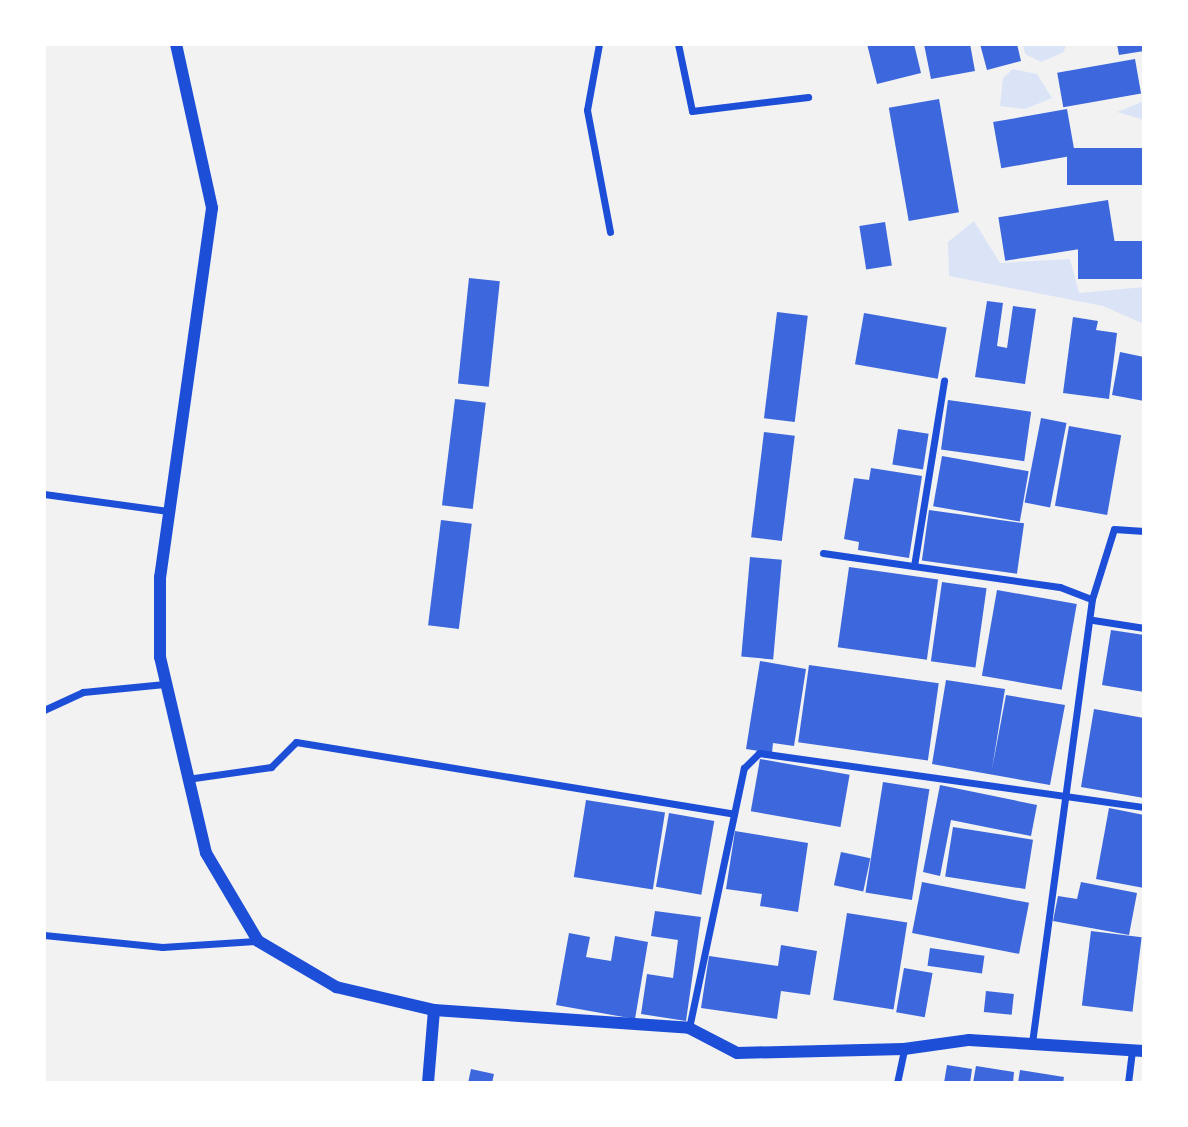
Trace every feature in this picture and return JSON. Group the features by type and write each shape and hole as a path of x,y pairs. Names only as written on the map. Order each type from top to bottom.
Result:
{"street":[{"path":"176,44 212,208 168,511 158,618 165,684 187,779 213,870 258,941 336,987 434,1010 689,1028 737,1053 904,1049 969,1040 1031,1041 1138,1050 1128,1083"},
{"path":"599,44 587,110 610,232"},
{"path":"678,44 692,111 807,97"},
{"path":"914,566 944,380"},
{"path":"44,494 168,511"},
{"path":"1031,1041 1093,620 1092,599 1114,529 1144,531"},
{"path":"822,552 1060,587 1092,599"},
{"path":"1093,620 1144,628"},
{"path":"44,710 83,692 165,684"},
{"path":"187,779 271,766 296,742 734,814"},
{"path":"689,1028 744,768 759,753 1067,794 1144,807"},
{"path":"44,935 162,947 258,941"},
{"path":"428,1083 434,1010"},
{"path":"897,1083 904,1049"}],"shaded area":[{"path":"1023,44 1066,44 1064,52 1041,62 1025,54"},
{"path":"1013,69 1037,74 1052,98 1025,109 1000,106 1003,78"},
{"path":"1144,101 1144,120 1117,112"},
{"path":"974,221 1000,263 1070,259 1079,293 1144,287 1144,324 1103,306 949,276 948,242"}],"building":[{"path":"867,44 914,44 921,73 877,84"},
{"path":"924,44 970,44 975,71 931,79"},
{"path":"980,44 1017,44 1021,61 987,70"},
{"path":"1117,44 1144,44 1144,51 1119,55"},
{"path":"1135,59 1141,93 1063,107 1057,73"},
{"path":"939,99 959,212 909,221 889,108"},
{"path":"1067,109 1075,155 1001,168 993,122"},
{"path":"1067,148 1144,148 1144,185 1067,185"},
{"path":"1108,200 1115,243 1005,261 998,217"},
{"path":"885,222 892,265 866,270 859,226"},
{"path":"1078,241 1144,241 1144,279 1078,279"},
{"path":"469,278 500,281 489,387 458,383"},
{"path":"987,301 1003,303 997,346 1007,348 1013,306 1036,309 1025,384 975,377"},
{"path":"777,312 808,316 795,422 764,418"},
{"path":"864,313 947,328 938,379 855,364"},
{"path":"1073,317 1098,321 1096,330 1117,333 1109,399 1063,393"},
{"path":"1120,352 1144,357 1144,401 1112,395"},
{"path":"455,399 486,403 473,509 442,505"},
{"path":"948,400 1031,412 1024,461 941,450"},
{"path":"1041,418 1067,423 1050,507 1025,502"},
{"path":"1069,426 1121,435 1107,515 1055,506"},
{"path":"898,429 929,434 923,469 892,465"},
{"path":"764,432 795,436 782,541 751,537"},
{"path":"942,456 1029,471 1020,522 933,506"},
{"path":"871,468 922,476 909,558 858,550 859,542 844,539 854,478 869,480"},
{"path":"929,510 1024,523 1017,574 922,561"},
{"path":"441,520 472,524 459,629 428,625"},
{"path":"750,557 782,560 773,659 741,657"},
{"path":"849,567 938,580 927,660 838,647"},
{"path":"942,582 987,588 975,667 931,661"},
{"path":"997,590 1077,604 1062,690 982,676"},
{"path":"1111,630 1144,635 1144,692 1102,685"},
{"path":"760,661 806,669 794,746 773,743 772,753 746,749"},
{"path":"809,665 939,683 928,760 798,742"},
{"path":"946,680 1005,689 992,769 1006,695 1065,705 1050,785 932,764"},
{"path":"1094,709 1144,718 1144,798 1081,787"},
{"path":"760,759 850,775 840,827 751,811"},
{"path":"883,782 929,789 912,900 865,893"},
{"path":"940,785 1037,805 1031,836 951,820 940,876 923,872"},
{"path":"586,800 665,813 653,890 574,877"},
{"path":"1109,808 1144,815 1144,888 1096,879"},
{"path":"669,813 714,821 701,895 656,887"},
{"path":"953,827 1033,840 1025,889 945,876"},
{"path":"735,831 808,843 798,912 760,906 762,894 726,889"},
{"path":"841,852 870,858 863,891 834,885"},
{"path":"922,882 1029,903 1019,954 912,933"},
{"path":"1081,882 1137,893 1129,935 1053,921 1058,896 1077,899"},
{"path":"655,911 701,917 686,1021 641,1014 647,974 673,978 678,940 651,936"},
{"path":"847,913 907,923 893,1009 833,1000"},
{"path":"1091,931 1142,937 1132,1012 1082,1005"},
{"path":"569,933 590,937 586,957 611,961 615,936 648,942 635,1019 556,1005"},
{"path":"781,945 817,951 810,995 781,991 777,1019 701,1008 709,956 778,966"},
{"path":"930,948 984,956 982,973 927,966"},
{"path":"904,968 933,973 925,1017 896,1012"},
{"path":"986,991 1014,994 1012,1015 984,1012"},
{"path":"947,1065 972,1069 970,1083 944,1083"},
{"path":"976,1066 1014,1072 1013,1083 973,1083"},
{"path":"471,1069 494,1074 492,1083 468,1083"},
{"path":"1020,1070 1064,1077 1063,1083 1018,1083"}]}
